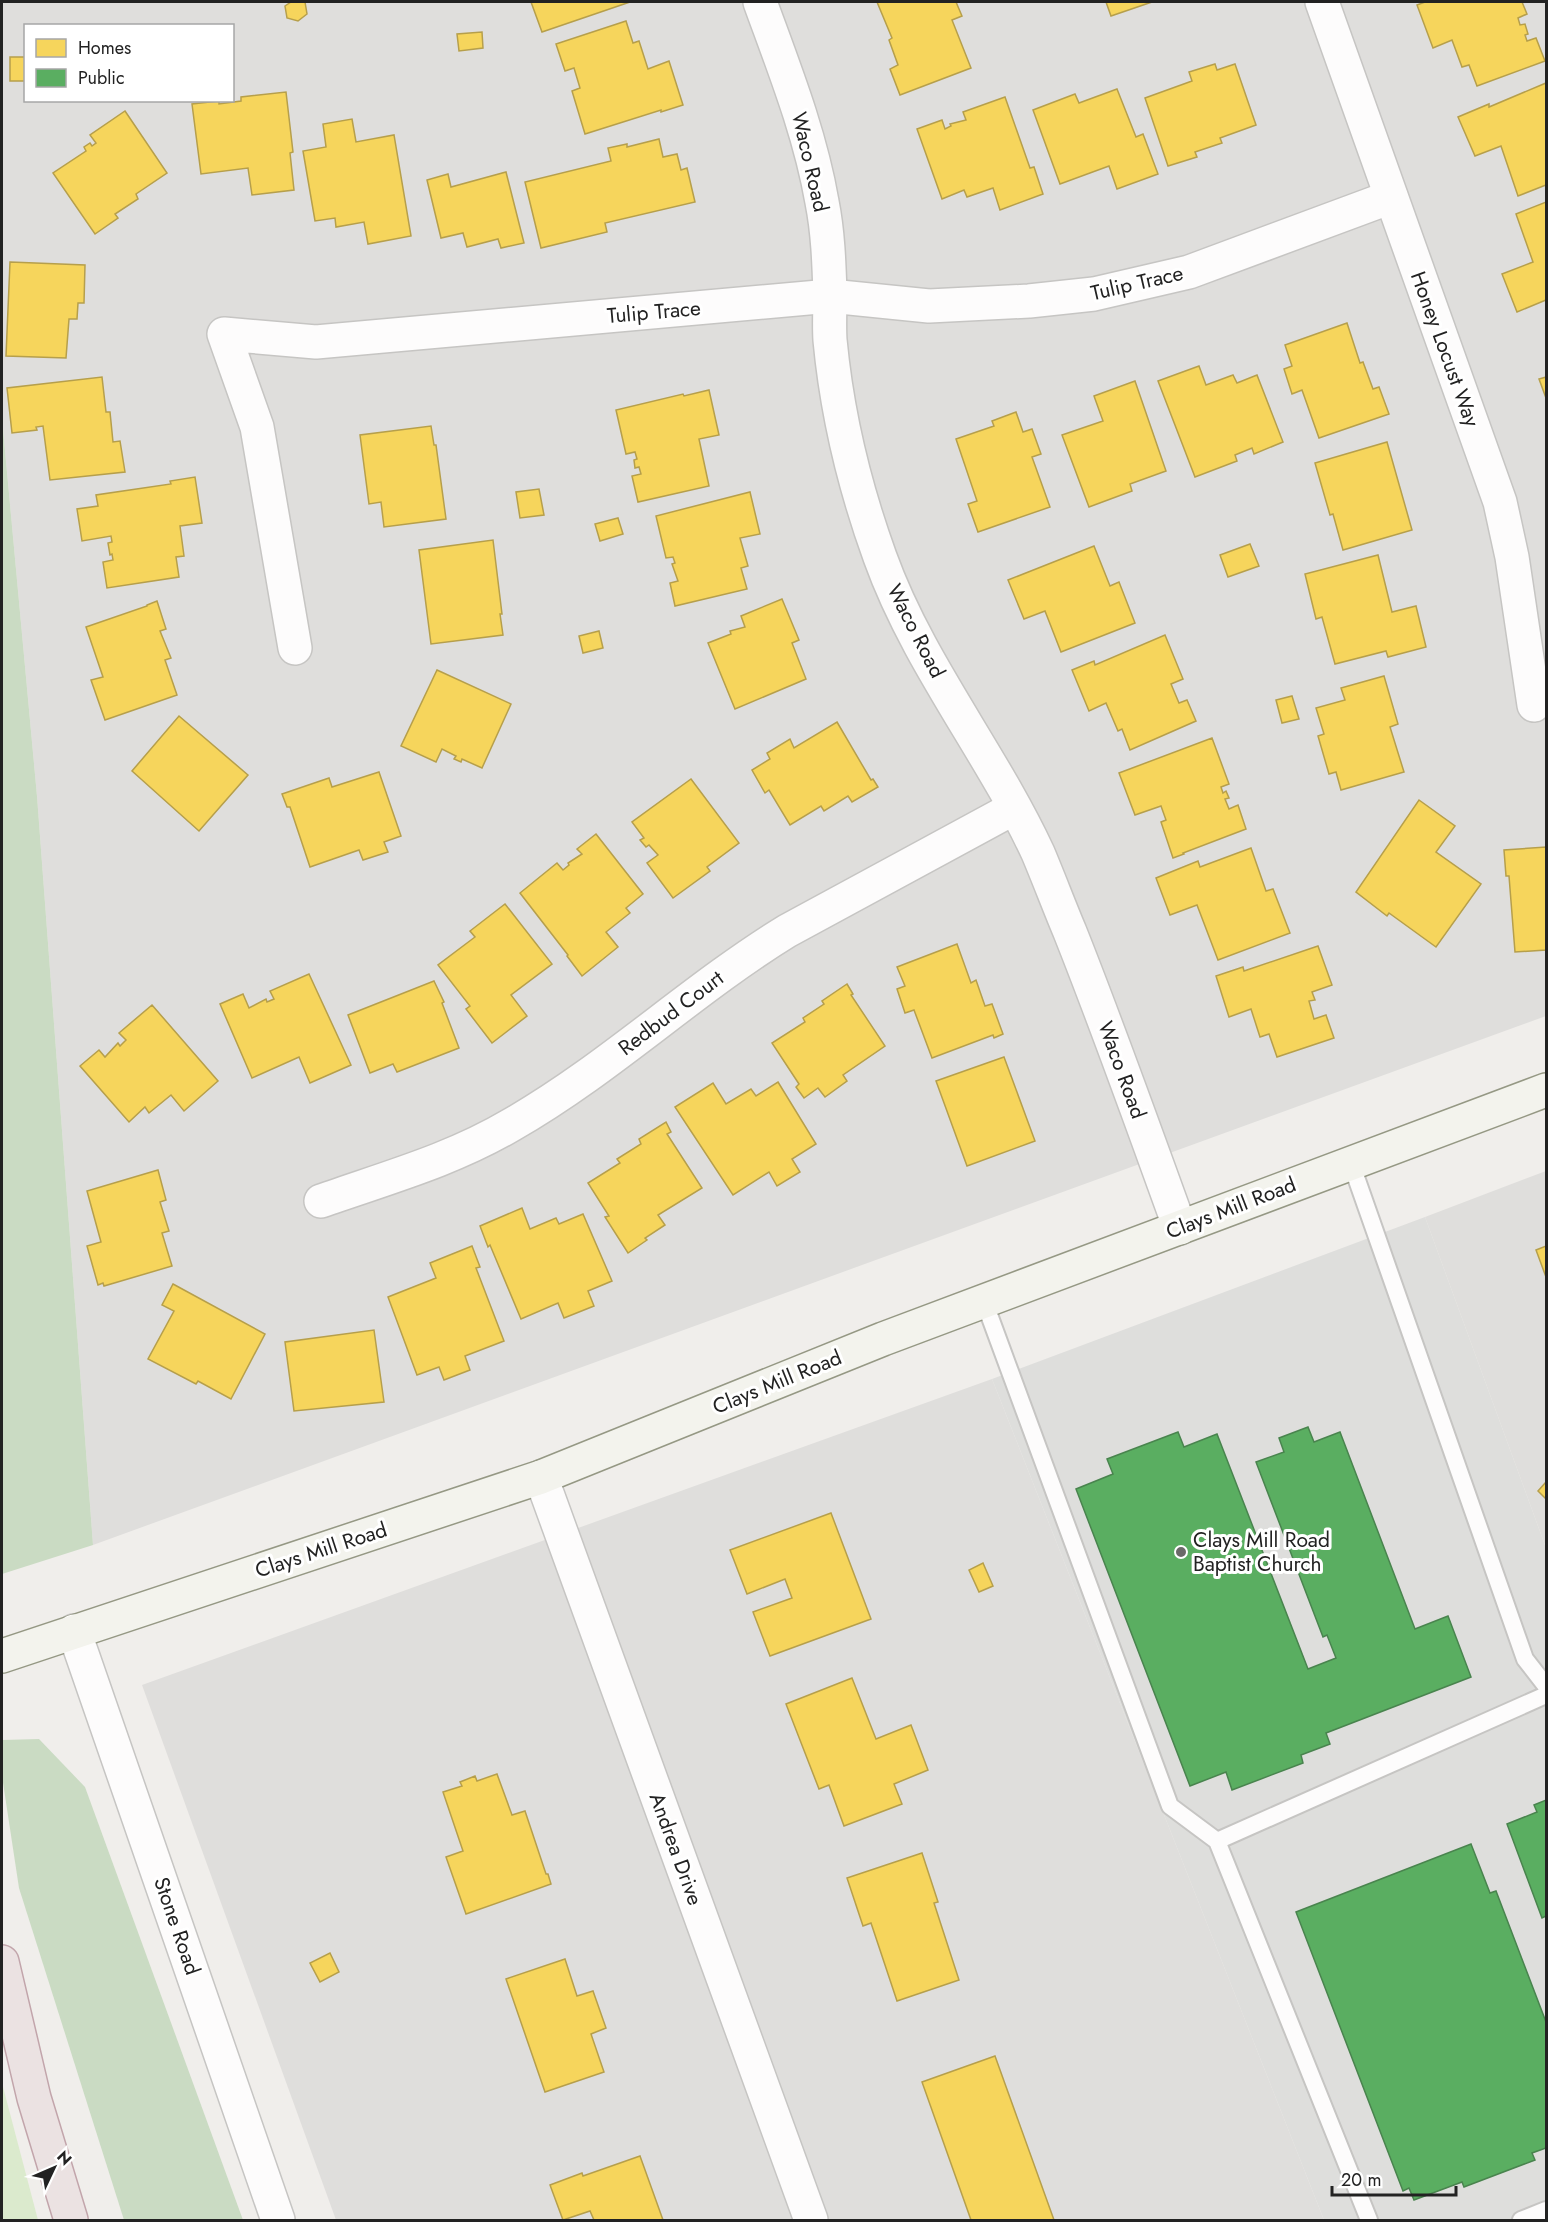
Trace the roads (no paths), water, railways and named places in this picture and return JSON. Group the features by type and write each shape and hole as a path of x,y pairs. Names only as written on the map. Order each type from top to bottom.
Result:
{"highway":[{"path":"2,1962 34,2098 70,2220"}],"main road":[{"name":"Clays Mill Road","path":"2,1656 541,1477 883,1339 1546,1090"}],"street":[{"name":"Waco Road","path":"760,2 799,111 815,165 827,237 830,337 838,396 852,466 880,558 921,648 1038,853 1088,978 1180,1228"},
{"name":"Honey Locust Way","path":"1322,2 1500,502 1512,557 1534,705"},
{"name":"Tulip Trace","path":"295,648 257,427 224,334 316,342 830,297 929,306 1029,301 1094,294 1189,272 1391,197"},
{"name":"Redbud Court","path":"321,1201 466,1150 513,1125 597,1069 750,953 1014,808"},
{"name":"Andrea Drive","path":"541,1477 811,2220"},
{"name":"Stone Road","path":"74,1631 278,2220"}],"lane":[{"path":"1351,1163 1526,1659 1546,1686"},
{"path":"984,1301 1170,1806 1217,1841 1369,2220"},
{"path":"1217,1841 1546,1695"},
{"path":"1521,2220 1546,2210"}],"place":[{"name":"Clays Mill Road Baptist Church","path":"1181,1552"}]}
